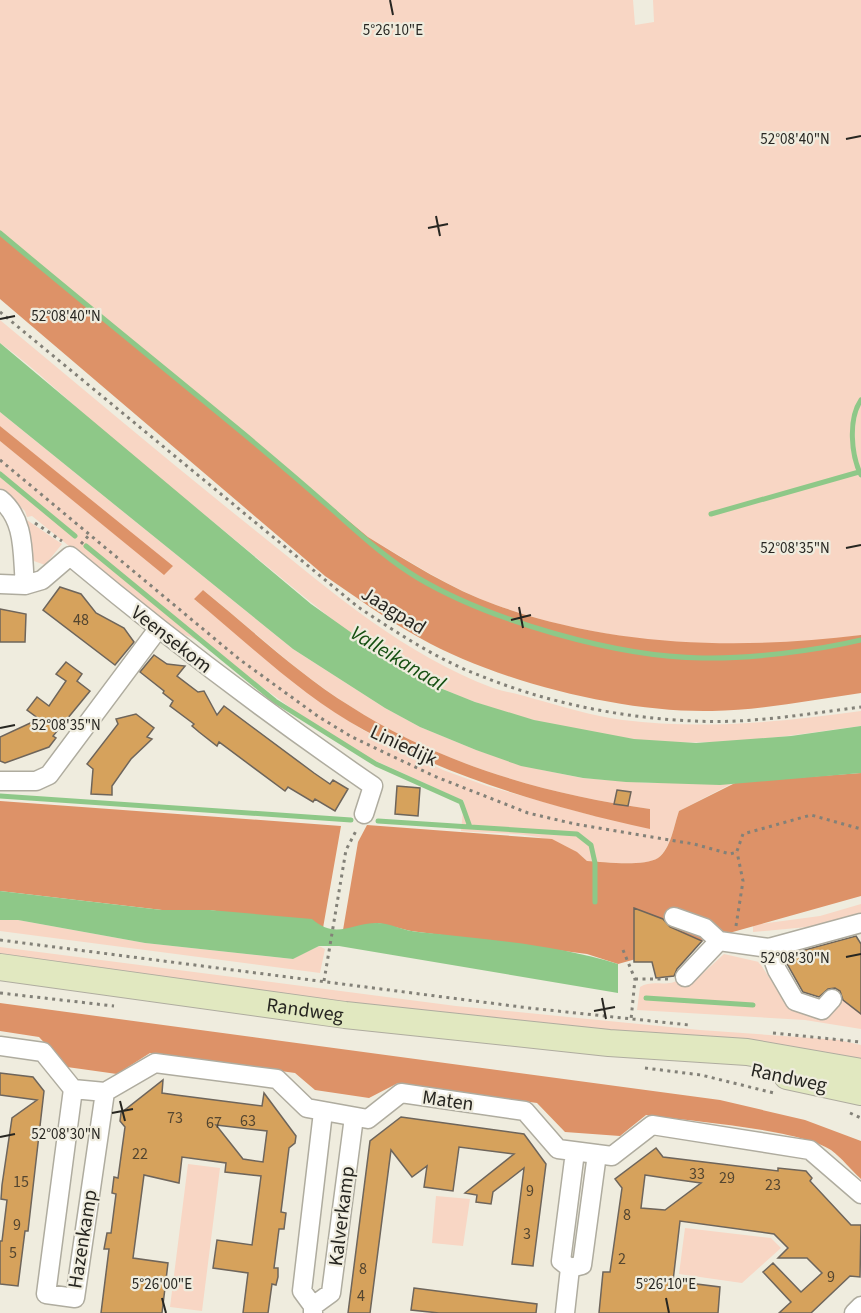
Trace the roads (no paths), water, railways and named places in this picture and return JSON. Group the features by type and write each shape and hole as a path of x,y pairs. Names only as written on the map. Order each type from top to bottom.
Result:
{"main road":[{"name":"Randweg","path":"0,967 345,1015 609,1043 747,1052 861,1072"},
{"name":"Randweg","path":"609,1043 861,1092"}],"street":[{"path":"0,499 20,525 25,585 0,584"},
{"name":"Veensekom","path":"25,585 42,580 70,556 158,629 298,735 373,786 364,814"},
{"path":"0,781 36,781 49,775 158,629"},
{"path":"674,917 705,928 718,941 769,948 861,923"},
{"path":"685,977 718,941"},
{"path":"769,948 777,970 795,1001 822,1010 832,999"},
{"path":"0,1046 43,1052 73,1089 105,1092"},
{"name":"Maten","path":"105,1092 155,1063 277,1079 307,1108 368,1119 401,1093 525,1111 558,1149 612,1156 652,1125 664,1126 810,1149 861,1194"},
{"name":"Hazenkamp","path":"73,1089 46,1294 63,1305 75,1298 105,1092"},
{"name":"Kalverkamp","path":"323,1112 302,1291 313,1309 331,1293 354,1117"},
{"path":"570,1268 561,1261 575,1152"},
{"path":"570,1268 582,1265 597,1154"},
{"path":"565,1313 570,1268"},
{"path":"854,1313 861,1306"}],"waterway":[{"path":"0,233 244,434 376,547 407,571 448,594 518,622 556,634 594,644 668,656 702,658 761,656 823,648 861,640"},
{"path":"861,400 854,417 852,437 855,458 861,475"},
{"path":"711,514 859,472"},
{"path":"0,474 75,536"},
{"path":"86,546 275,701 376,764 461,802 470,827 577,834 591,845 595,863 595,902"},
{"path":"0,796 351,820"},
{"path":"378,821 470,827"},
{"path":"646,998 753,1005"}],"water label":[{"name":"Valleikanaal","path":"398,658"}]}
